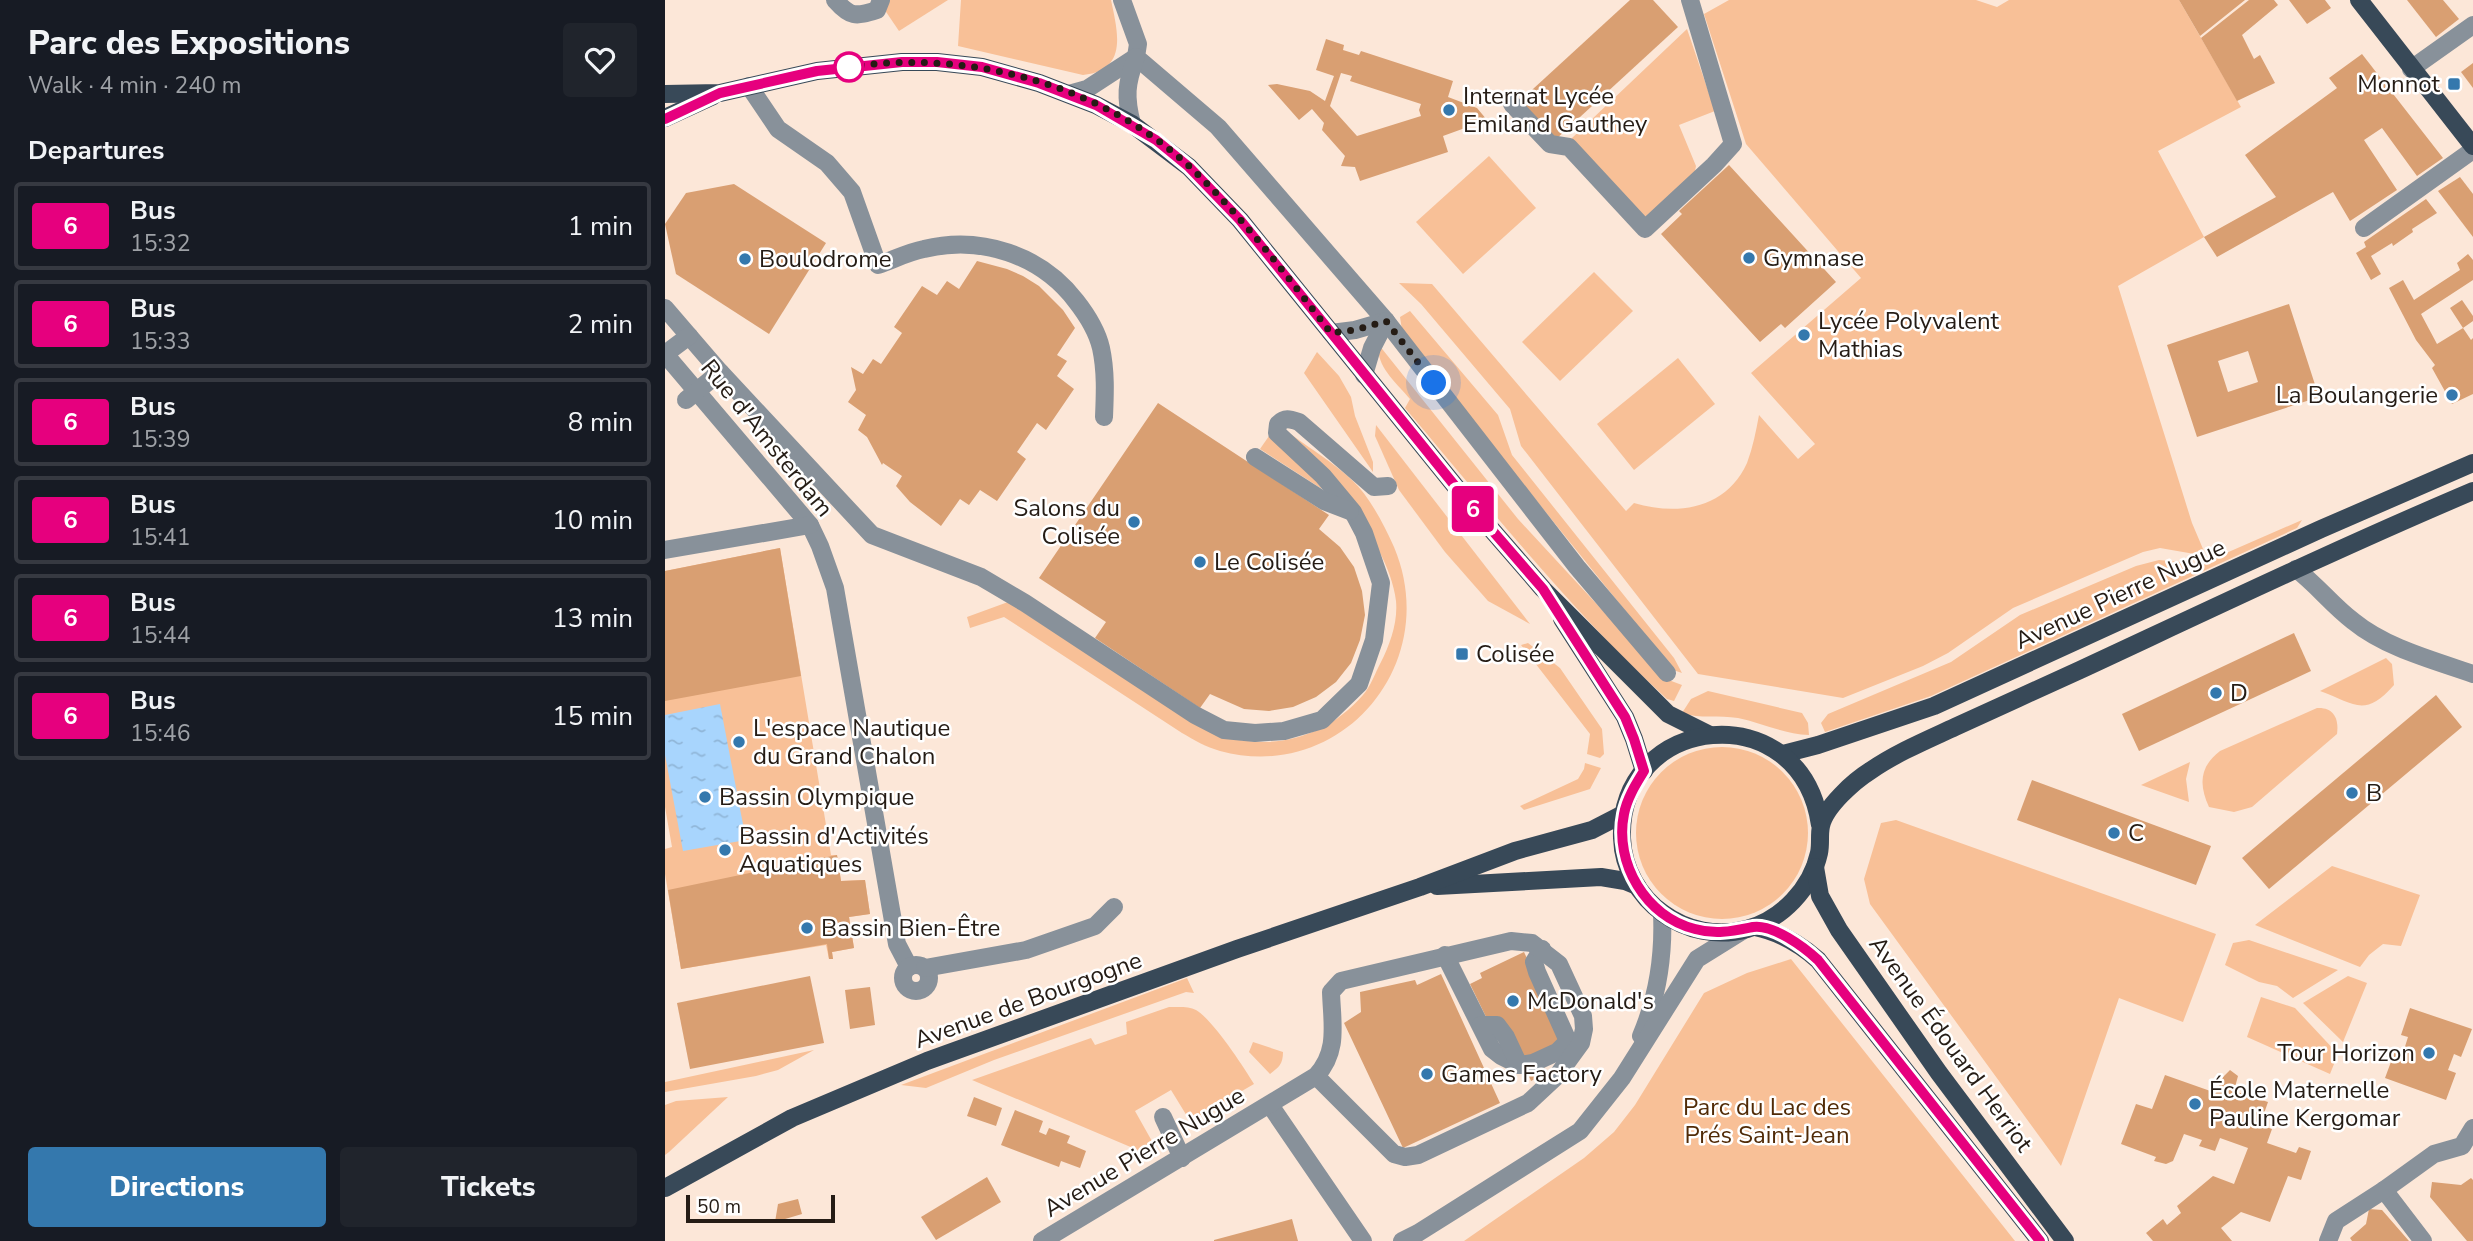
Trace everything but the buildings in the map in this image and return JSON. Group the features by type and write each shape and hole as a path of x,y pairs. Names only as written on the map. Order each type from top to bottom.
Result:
{"main road":[{"path":"2359,0 2473,148"},
{"path":"665,118 720,93 749,86 817,71 918,61 982,67 1009,74 1069,94 1132,124 1171,152 1212,190 1267,252 1472,507 1543,589 1668,714 1707,734"},
{"path":"665,94 720,93"},
{"name":"Avenue Pierre Nugue","path":"1783,754 1934,706 2309,534 2473,463"},
{"path":"1821,825 1845,790 1893,757 2296,569 2473,491"},
{"path":"1543,589 1625,717 1644,771"},
{"path":"1707,734 1747,737 1783,754 1805,779 1818,809 1821,825 1821,840 1815,867 1800,895 1787,908 1748,929 1718,933 1679,924 1662,913 1637,886 1626,863 1622,839 1623,814 1630,793 1644,771 1662,753 1684,741 1707,734"},
{"name":"Avenue de Bourgogne","path":"665,1188 792,1118 927,1061 1139,986 1237,948 1420,887 1515,851 1592,831 1623,814"},
{"name":"Avenue Édouard Herriot","path":"1815,867 1820,896 1839,930 1940,1073 2065,1241"},
{"name":"Avenue de Bourgogne","path":"1420,887 1601,877 1637,886"},
{"name":"Avenue Édouard Herriot","path":"1748,929 1770,930 1794,942 1818,960 2040,1241"}],"street":[{"path":"835,0 845,12 859,16 877,10 881,0"},
{"path":"1122,0 1138,44 1127,88 1126,102 1132,124"},
{"path":"1512,104 1550,144 1569,147 1645,229 1733,144 1698,3"},
{"path":"2411,69 2473,25"},
{"path":"1069,94 1087,89 1136,57"},
{"path":"1136,57 1218,127 1386,321 1577,568 1667,673"},
{"path":"749,86 778,129 827,163 852,192 878,265 924,248 973,245 1007,251 1037,264 1065,287 1088,316 1101,346 1105,377 1104,417"},
{"path":"2364,228 2473,148"},
{"path":"665,308 720,372 872,536 971,572 1005,590 1210,724 1224,730 1284,732 1322,720 1359,684 1374,640 1381,583 1364,533 1353,512 1323,476 1277,433 1282,420 1290,419 1310,429 1374,487 1388,486"},
{"path":"1331,333 1355,330 1386,321"},
{"path":"1364,375 1372,348 1386,321"},
{"path":"665,354 689,336"},
{"name":"Rue d'Amsterdam","path":"665,354 692,395 810,525 820,546 835,588 898,944 917,968 1027,950 1094,926 1114,908"},
{"path":"692,395 720,372"},
{"path":"1255,457 1324,501 1353,512"},
{"path":"665,550 810,525"},
{"path":"2296,569 2317,585 2353,622 2397,646 2473,674"},
{"path":"1622,1078 1658,988 1663,950 1662,913"},
{"path":"1402,1241 1580,1131 1622,1078 1697,959 1748,929"},
{"path":"1511,941 1532,943 1542,948 1559,964 1583,1016 1584,1029 1581,1043 1557,1076 1528,1102 1418,1155 1405,1157 1394,1154 1316,1076 1327,1064 1332,1048 1331,992 1341,981 1511,941"},
{"path":"1445,955 1492,1049 1519,1065 1557,1052 1568,1041 1534,962 1542,948"},
{"name":"Avenue Pierre Nugue","path":"1042,1241 1316,1076"},
{"path":"1270,1105 1363,1241"},
{"path":"1163,1116 1182,1158"},
{"path":"2328,1241 2336,1221 2434,1154 2462,1146 2473,1128"},
{"path":"2384,1190 2423,1241"}],"green space":[{"path":"878,0 948,0 899,31"},
{"path":"961,0 1111,0 1117,37 1113,58 1097,72 1083,75 958,46"},
{"path":"1729,0 1976,0 1997,7 2009,0 2179,0 2241,107 2158,151 2204,237 2118,286 2192,523 2206,556 2160,548 2143,552 2013,608 1948,653 1923,666 1843,698 1698,674 1521,446 1510,409 1421,304 1399,283 1432,284 1626,511 1634,503 1667,509 1699,505 1727,490 1747,463 1759,415 1798,459 1815,444 1751,373 1861,278 1746,144 1704,14"},
{"path":"1687,29 1715,111 1679,125 1696,166 1694,176 1647,219 1571,139"},
{"path":"1489,156 1536,208 1463,274 1416,222"},
{"path":"1594,272 1633,311 1560,381 1522,342"},
{"path":"1410,311 1498,415 1512,455 1674,658 1682,673 1670,669 1402,330 1400,317"},
{"path":"1379,345 1518,519 1666,679 1682,685 1674,701 1667,699 1597,630 1499,520 1405,408 1410,399 1384,367 1380,360"},
{"path":"1317,352 1339,376 1351,397 1355,416 1373,462 1373,472 1304,373"},
{"path":"1678,358 1715,404 1634,470 1597,424"},
{"path":"1376,425 1530,624 1488,601 1445,552 1399,490 1375,436"},
{"path":"1285,434 1292,435 1338,468 1365,495 1394,547 1406,590 1405,632 1393,671 1371,705 1342,732 1306,749 1265,756 1220,751 1182,733 1004,617 970,628 967,617 1008,602 1190,721 1235,739 1281,741 1325,726 1345,712 1368,688 1395,625 1396,601 1390,575 1376,546"},
{"path":"1269,436 1311,474 1322,489 1260,449"},
{"path":"2302,520 2297,528 1931,696 1825,732 1821,723 1828,714 1951,662 2020,615 2136,566 2159,560 2201,564"},
{"name":"L'espace Nautique du Grand Chalon","path":"780,548 831,855 837,855 841,881 865,880 870,914 849,917 854,948 832,952 833,959 829,959 826,945 681,969 665,874 665,849 672,847 665,807 665,571"},
{"path":"1528,643 1560,668 1602,729 1604,754 1600,758 1587,754 1590,734 1521,645"},
{"path":"2386,658 2392,664 2394,685 2375,702 2359,705 2320,691"},
{"path":"1708,691 1802,713 1808,723 1809,735 1791,733 1738,718 1682,713 1691,699"},
{"path":"2317,708 2328,710 2334,715 2337,734 2252,807 2234,812 2209,807 2203,777 2213,757 2220,751"},
{"path":"1722,747 1755,754 1783,772 1801,800 1808,833 1801,866 1783,894 1755,912 1722,919 1689,912 1661,894 1643,866 1636,833 1643,800 1661,772 1689,754"},
{"path":"2190,762 2186,779 2189,802 2141,785"},
{"path":"1585,763 1601,768 1590,789 1524,810 1520,806 1578,779"},
{"path":"1896,820 2216,934 2183,1022 2119,998 2061,1166 1870,904 1864,879 1881,823"},
{"path":"2332,866 2420,895 2401,946 2383,944 2369,955 2360,967 2255,925"},
{"path":"2249,940 2338,970 2293,998 2277,986 2259,982 2225,965 2233,943"},
{"name":"Parc du Lac des Prés Saint-Jean","path":"1791,959 2015,1241 1464,1241 1584,1158 1614,1132 1635,1105 1704,993 1747,973"},
{"path":"2348,976 2367,983 2343,1042 2303,1003"},
{"path":"1187,978 1194,993 1186,992 994,1060 926,1088 901,1085"},
{"path":"2261,997 2295,1008 2338,1054 2330,1074 2247,1037"},
{"path":"1169,1007 1190,1008 1203,1015 1254,1084 1190,1121 1171,1090 1135,1111 1153,1143 1140,1151 972,1080 1091,1038 1095,1045 1127,1034 1126,1022"},
{"path":"1253,1042 1283,1052 1280,1065 1270,1074 1249,1052"},
{"path":"814,1050 778,1070 665,1092 665,1082"},
{"path":"728,1097 665,1155 665,1105 676,1101"}],"water":[{"name":"Bassin Olympique","path":"720,704 746,840 683,851 665,755 665,715"}],"bus line":[{"name":"6","path":"665,119 720,93 817,71 902,62 937,62 982,67 1069,94 1132,124 1171,152 1240,220 1472,507 1543,589 1612,695 1625,717 1644,771 1630,793 1623,814 1622,839 1626,863 1637,886 1650,903 1679,924 1695,929 1718,933 1755,927 1770,930 1804,947 1818,960 2040,1241"}],"place":[{"name":"Monnot","path":"2454,84"},
{"name":"Internat Lycée Emiland Gauthey","path":"1449,110"},
{"name":"Gymnase","path":"1749,258"},
{"name":"Boulodrome","path":"745,259"},
{"name":"Lycée Polyvalent Mathias","path":"1804,335"},
{"name":"La Boulangerie","path":"2452,395"},
{"name":"Salons du Colisée","path":"1134,522"},
{"name":"Le Colisée","path":"1200,562"},
{"name":"Colisée","path":"1462,654"},
{"name":"D","path":"2216,693"},
{"name":"L'espace Nautique du Grand Chalon","path":"739,742"},
{"name":"B","path":"2352,793"},
{"name":"Bassin Olympique","path":"705,797"},
{"name":"C","path":"2114,833"},
{"name":"Bassin d'Activités Aquatiques","path":"725,850"},
{"name":"Bassin Bien-Être","path":"807,928"},
{"name":"McDonald's","path":"1513,1001"},
{"name":"Tour Horizon","path":"2429,1053"},
{"name":"Games Factory","path":"1427,1074"},
{"name":"École Maternelle Pauline Kergomar","path":"2195,1104"}],"route":[{"path":"849,67 918,61 982,67 1069,94 1132,124 1171,152 1212,190 1267,252 1331,333 1355,330 1386,321 1434,383"}]}
